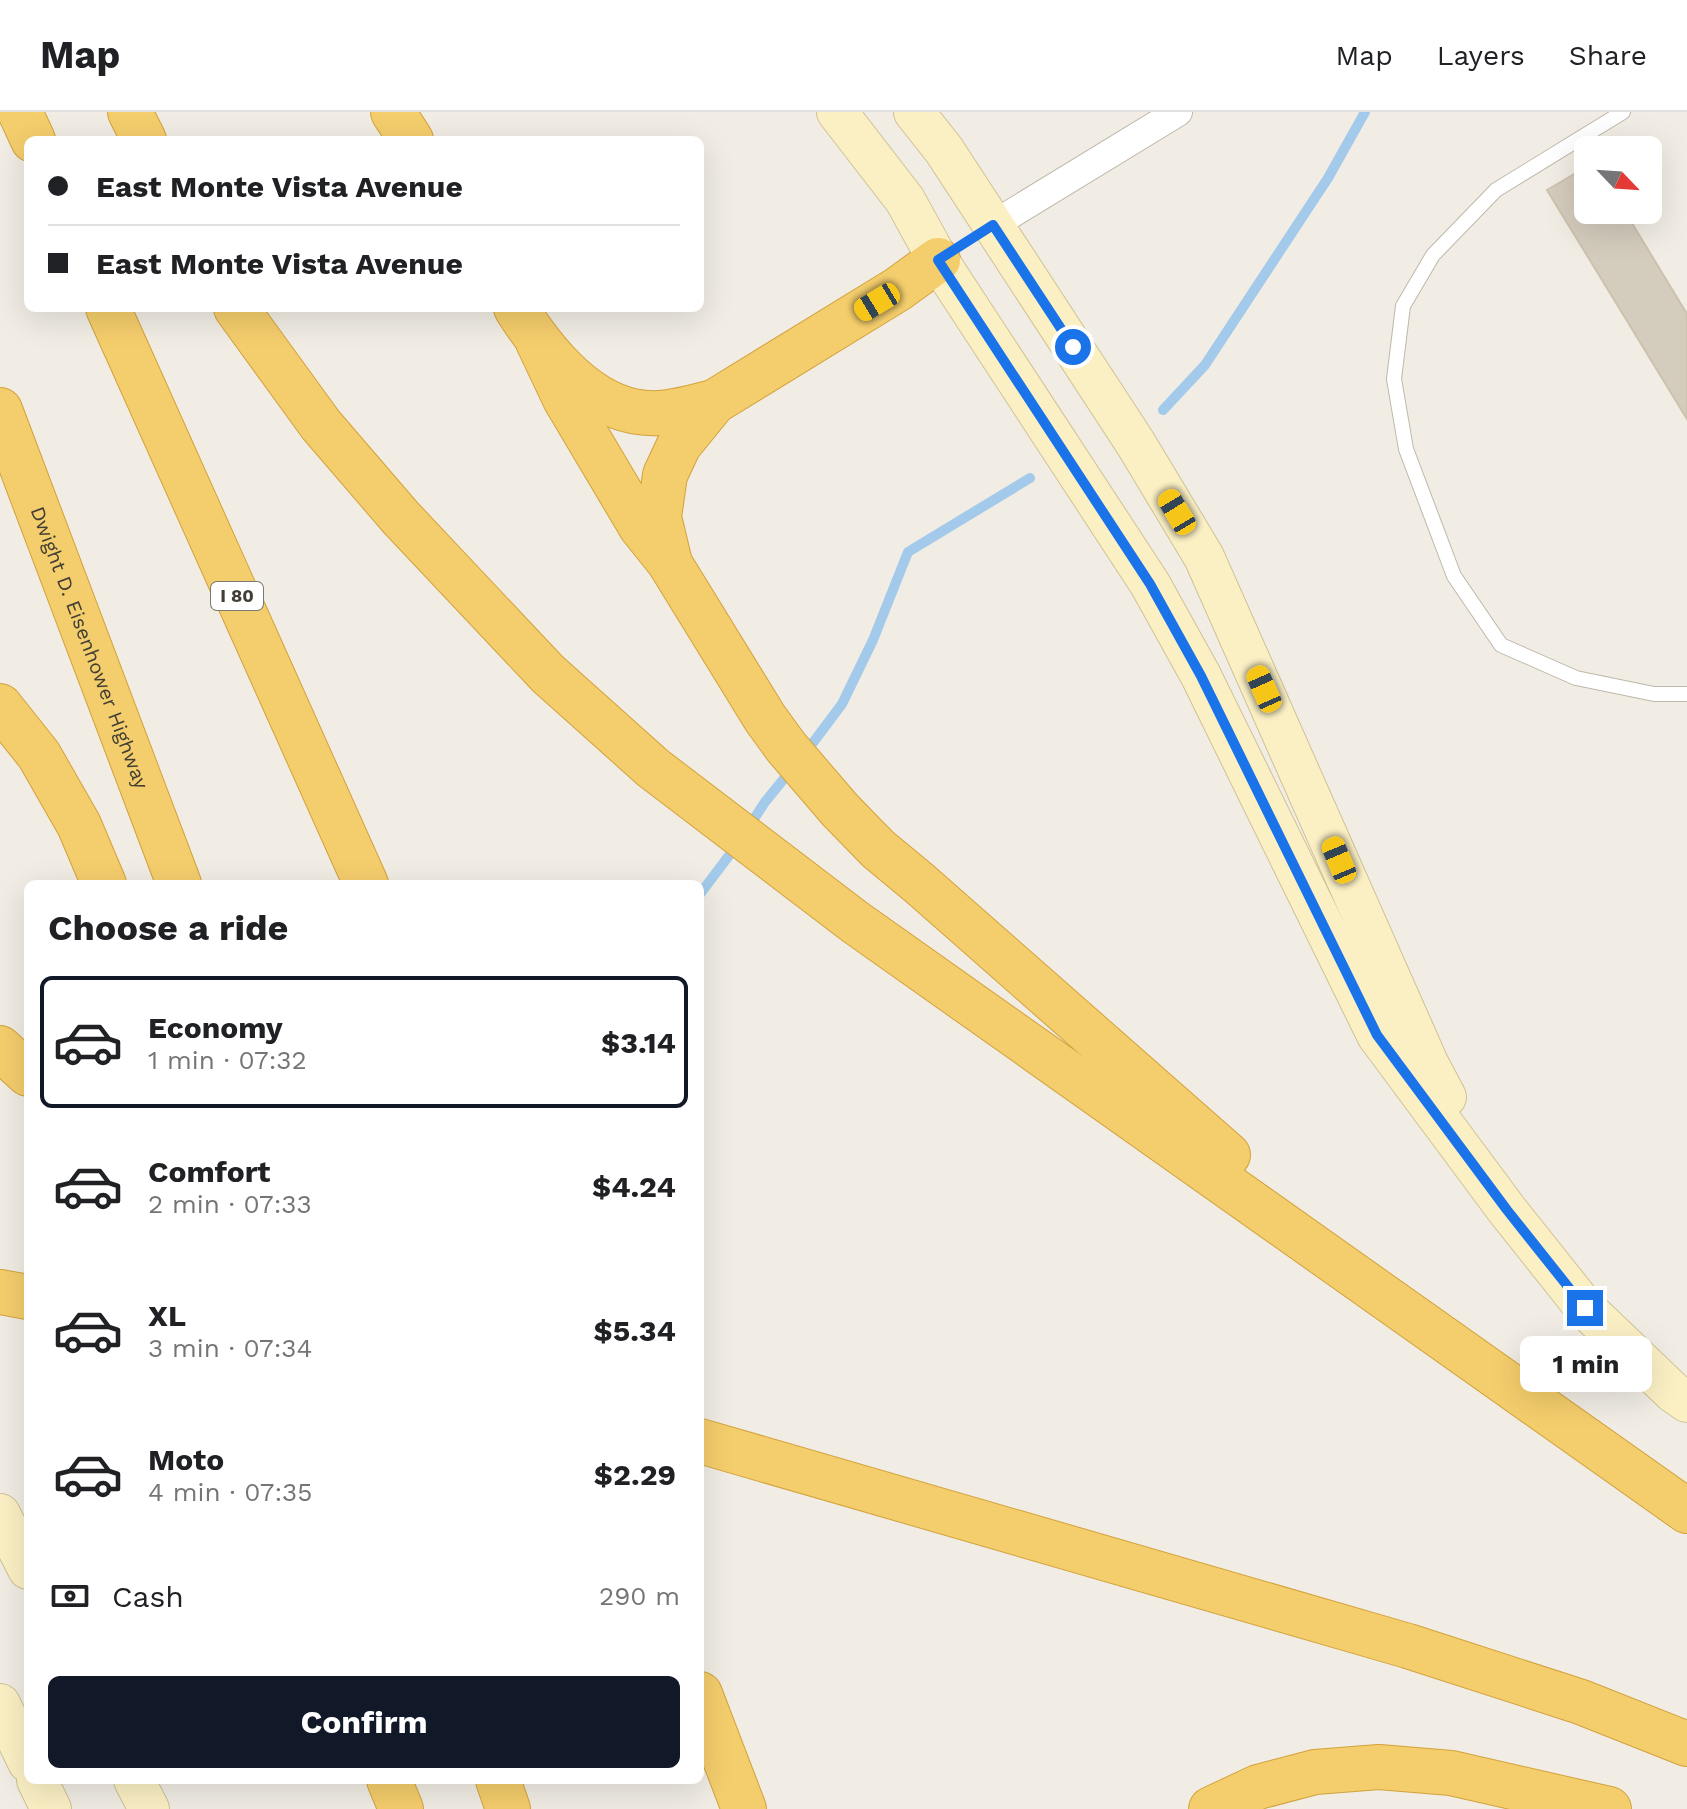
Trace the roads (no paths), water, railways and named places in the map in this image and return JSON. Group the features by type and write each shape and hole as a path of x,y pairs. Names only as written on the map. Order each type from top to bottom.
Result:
{"highway":[{"path":"20,112 31,136"},
{"path":"130,112 142,136"},
{"path":"393,112 408,136"},
{"path":"669,562 659,517 665,475 679,445 714,402 898,289 938,260"},
{"name":"I 80","path":"110,312 364,880"},
{"path":"239,312 331,437 401,518 548,674 653,768 855,922 1687,1511"},
{"path":"527,325 588,391 623,410 659,413 714,402"},
{"path":"527,325 565,399 633,514 669,562 744,684 797,760 878,849 1392,1300"},
{"name":"Dwight D. Eisenhower Highway","path":"0,410 177,880"},
{"path":"0,706 39,755 79,825 102,880"},
{"path":"0,1048 24,1070"},
{"path":"0,1292 24,1296"},
{"path":"716,1445 1408,1646 1581,1702 1687,1744"},
{"path":"704,1704 744,1809"},
{"path":"1211,1809 1258,1787 1315,1772 1379,1767 1451,1773 1609,1809"},
{"path":"391,1784 401,1809"},
{"path":"499,1784 508,1809"}],"street":[{"path":"837,112 905,200 938,260 1150,584 1201,676 1377,1035 1507,1210 1585,1308 1687,1402"},
{"path":"914,112 944,150 1136,444 1204,557 1428,1063 1507,1210"},
{"path":"938,260 1178,112"},
{"path":"0,1514 24,1561"},
{"path":"0,1704 24,1754"},
{"path":"39,1784 51,1809"},
{"path":"136,1784 149,1809"}],"lane":[{"path":"1623,112 1496,190 1433,255 1403,306 1394,379 1406,449 1454,576 1501,645 1576,678 1654,694 1687,694"}],"waterway":[{"path":"1163,410 1205,365 1328,178 1365,112"},
{"path":"806,752 842,704 873,640 908,552 1030,478"},
{"path":"748,828 791,770"},
{"path":"704,889 737,845"}]}
